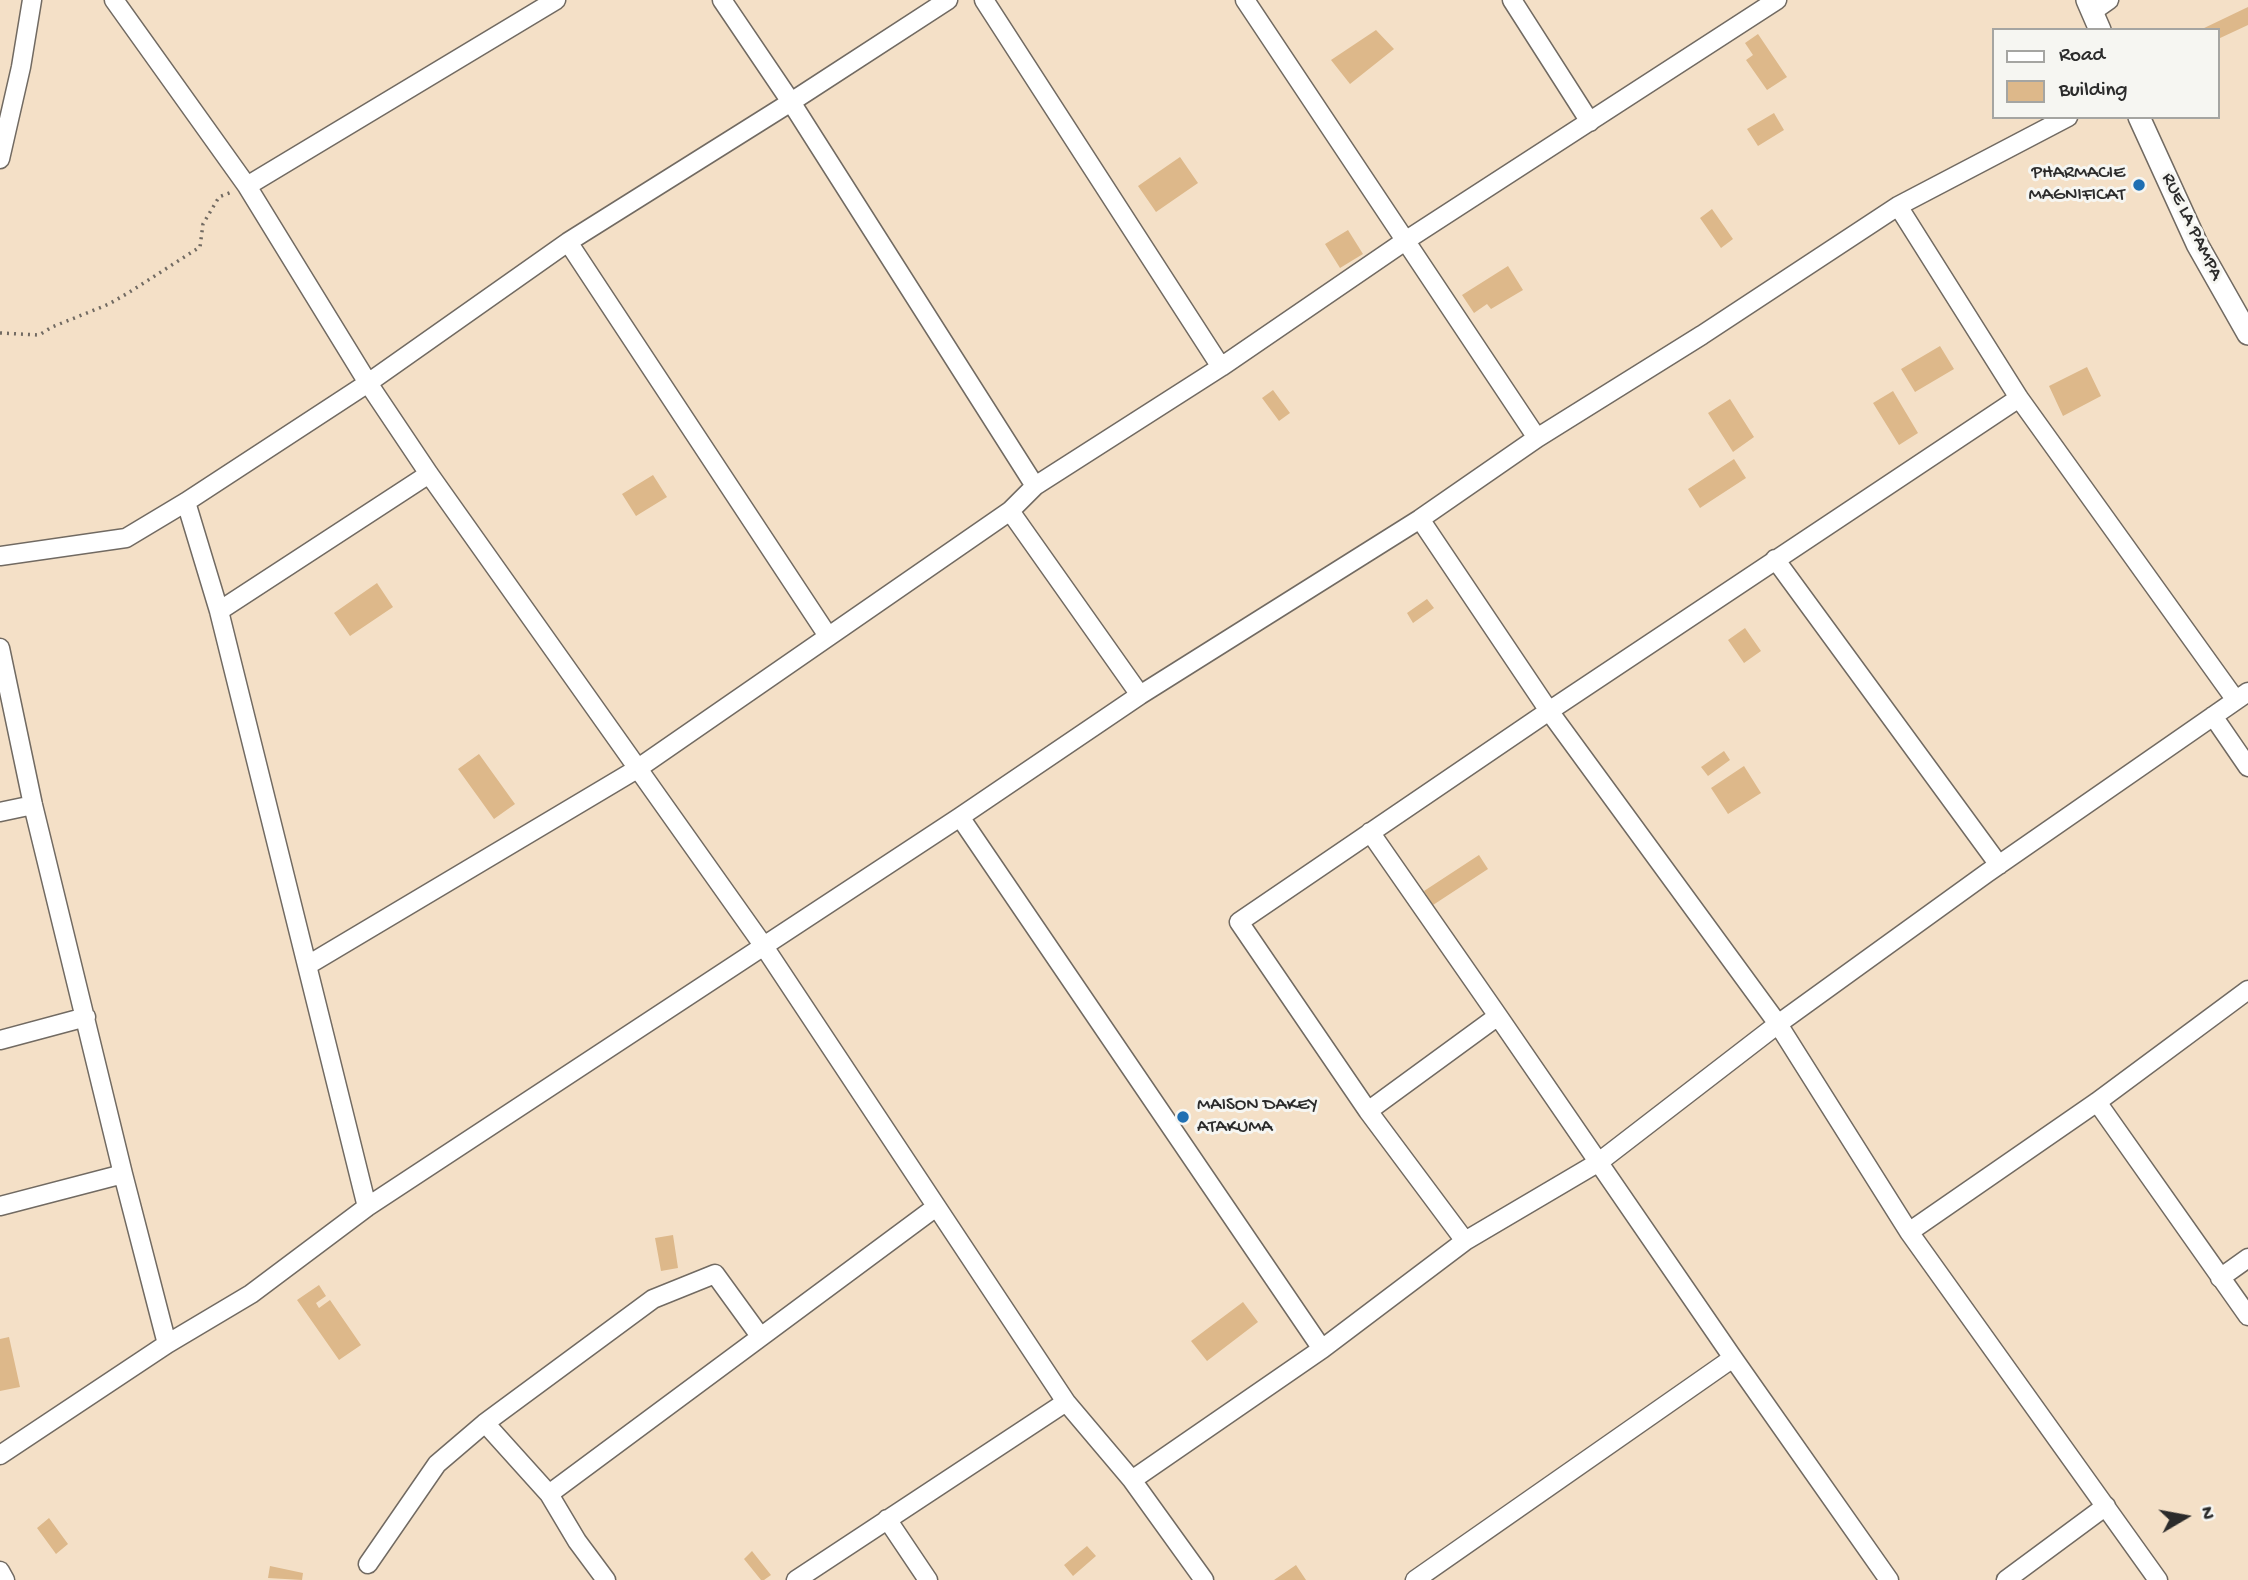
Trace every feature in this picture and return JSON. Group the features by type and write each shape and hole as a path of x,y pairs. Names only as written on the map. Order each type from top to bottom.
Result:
{"street":[{"path":"0,159 21,67 32,0"},
{"path":"114,0 247,186 368,383 429,474 763,945 1066,1402 1132,1480 1204,1580"},
{"path":"247,186 556,0"},
{"path":"722,0 791,102 1035,486"},
{"path":"0,556 126,538 368,383 568,242 948,0"},
{"path":"984,0 1221,368"},
{"path":"1245,0 1537,438"},
{"path":"1512,0 1590,122"},
{"path":"308,965 637,769 1010,511 1035,486 1221,368 1405,241 1777,0"},
{"path":"0,1454 167,1344 251,1294 368,1207 960,817 1140,695 1420,519 1537,438 1702,335 1898,206 2064,119"},
{"name":"RUE LA PAMPA","path":"2140,119 2197,244 2248,334"},
{"path":"1132,1480 1322,1349 1465,1241 1599,1162 1777,1024 2241,696 2019,398 1898,206"},
{"path":"568,242 828,636"},
{"path":"1465,1241 1368,1111 1239,922 1775,559 2019,398"},
{"path":"219,611 429,474"},
{"path":"186,502 219,611 368,1207"},
{"path":"1010,511 1140,695"},
{"path":"1420,519 1549,711 1777,1024 1909,1232 2158,1580"},
{"path":"1775,559 1999,865"},
{"path":"0,648 33,805 167,1344"},
{"path":"2213,716 2248,767"},
{"path":"0,812 33,805"},
{"path":"960,817 1322,1349"},
{"path":"1370,832 1889,1580"},
{"path":"1909,1232 2097,1102 2248,990"},
{"path":"1368,1111 1499,1016"},
{"path":"0,1040 86,1017"},
{"path":"2097,1102 2248,1316"},
{"path":"0,1206 123,1174"},
{"path":"549,1494 936,1207"},
{"path":"2220,1278 2248,1258"},
{"path":"368,1564 437,1464 485,1423 653,1299 715,1274 760,1336"},
{"path":"1415,1580 1733,1358"},
{"path":"796,1580 1066,1402"},
{"path":"485,1423 549,1494 577,1541 606,1580"},
{"path":"2006,1580 2106,1506"},
{"path":"887,1519 928,1580"},
{"path":"0,1571 5,1580"}],"path":[{"path":"0,333 39,335 128,293 200,247 203,224 219,197 247,186"}],"building":[{"path":"2248,7 2248,25 2220,38 2220,28 2204,28"},
{"path":"1376,30 1394,49 1350,84 1331,60"},
{"path":"1758,34 1787,77 1767,90 1746,60 1753,55 1745,43"},
{"path":"1774,113 1784,130 1758,146 1747,129"},
{"path":"1180,157 1198,183 1156,212 1138,186"},
{"path":"1712,209 1733,239 1721,248 1700,218"},
{"path":"1348,230 1363,254 1340,268 1325,244"},
{"path":"1508,266 1523,290 1491,309 1487,304 1474,313 1462,295"},
{"path":"1940,346 1954,369 1915,392 1901,369"},
{"path":"2087,367 2101,396 2063,416 2049,386"},
{"path":"1273,390 1290,413 1279,421 1262,398"},
{"path":"1893,391 1918,433 1899,445 1873,403"},
{"path":"1730,399 1754,437 1733,452 1708,413"},
{"path":"1734,459 1746,478 1700,508 1688,489"},
{"path":"653,475 667,497 636,516 622,494"},
{"path":"377,583 393,607 350,636 334,613"},
{"path":"1427,599 1434,608 1413,623 1407,613"},
{"path":"1745,628 1761,651 1744,663 1728,640"},
{"path":"1724,751 1730,760 1708,776 1701,767"},
{"path":"479,754 515,804 494,819 458,769"},
{"path":"1744,766 1761,793 1728,814 1711,788"},
{"path":"1479,855 1488,869 1433,905 1424,891"},
{"path":"673,1235 678,1268 661,1271 655,1238"},
{"path":"319,1285 326,1296 316,1303 319,1308 330,1300 361,1345 339,1360 297,1300"},
{"path":"1243,1302 1258,1322 1207,1361 1191,1341"},
{"path":"9,1337 20,1387 0,1391 0,1339"},
{"path":"49,1518 68,1544 56,1554 37,1528"},
{"path":"1087,1546 1096,1556 1073,1576 1064,1565"},
{"path":"752,1551 771,1575 764,1580 761,1580 744,1559"},
{"path":"1296,1565 1306,1580 1274,1580"},
{"path":"270,1566 303,1573 302,1580 268,1578"}],"place":[{"name":"PHARMACIE MAGNIFICAT","path":"2139,185"},
{"name":"MAISON DAKEY ATAKUMA","path":"1183,1117"}]}
